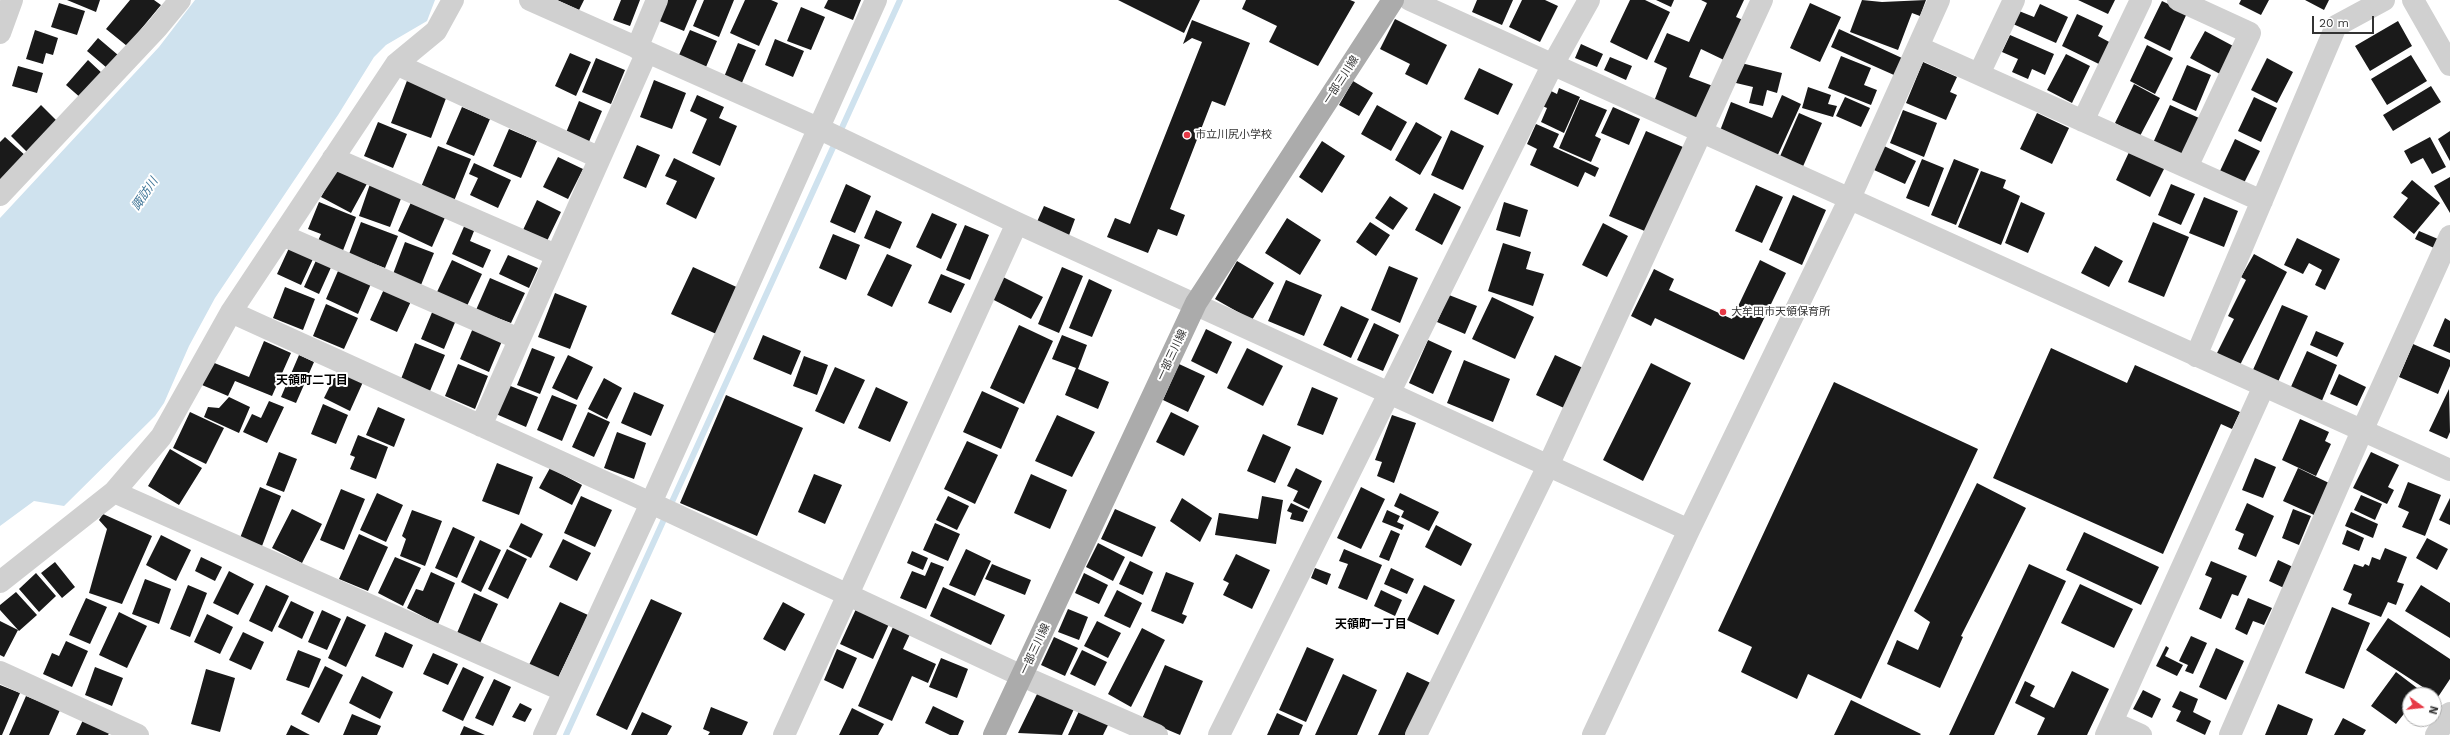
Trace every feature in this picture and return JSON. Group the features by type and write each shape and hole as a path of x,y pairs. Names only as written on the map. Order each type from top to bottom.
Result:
{"main road":[{"name":"一部三川線","path":"994,735 1196,303 1393,0"}],"street":[{"path":"0,32 12,0"},
{"path":"0,195 157,28 180,0"},
{"path":"0,582 114,492 161,437 231,312 333,158 396,64 436,31 453,0"},
{"path":"530,0 818,128 1017,223 1196,303 1689,530"},
{"path":"481,426 600,158 642,50 657,0"},
{"path":"544,735 651,503 876,0"},
{"path":"1410,0 1552,66 1700,130 2450,470"},
{"path":"1219,735 1552,66 1589,0"},
{"path":"1416,735 1548,466 1700,130 1762,0"},
{"path":"1594,735 1689,530 1850,198 1939,0"},
{"path":"1979,74 2014,0"},
{"path":"2083,121 2141,0"},
{"path":"2178,0 2250,33 2187,168"},
{"path":"2196,356 2336,26 2384,0"},
{"path":"2412,0 2450,65"},
{"path":"1918,47 2262,201"},
{"path":"396,64 600,158"},
{"path":"333,158 556,255"},
{"path":"784,735 1017,223"},
{"path":"282,235 520,339"},
{"path":"2230,735 2362,430 2450,236"},
{"path":"231,312 651,503 1022,676 1157,735"},
{"path":"2141,735 2109,729 2264,386"},
{"path":"114,492 564,691"},
{"path":"0,672 138,735"},
{"path":"2436,735 2450,713"}],"water":[{"name":"諏訪川","path":"195,0 435,0 427,21 386,45 374,57 338,115 215,298 189,346 164,403 155,416 64,506 34,501 0,526 0,218 159,47"}],"building":[{"path":"67,0 100,0 96,12"},
{"path":"130,0 154,0 161,5 127,46 106,29"},
{"path":"557,0 584,0 579,10"},
{"path":"621,0 640,0 630,26 613,20"},
{"path":"665,0 697,0 684,31 657,20"},
{"path":"704,0 734,0 719,37 693,26"},
{"path":"745,0 771,0 778,3 759,46 730,33"},
{"path":"828,0 861,0 853,20 824,8"},
{"path":"1118,0 1200,0 1184,33"},
{"path":"1246,0 1350,0 1355,2 1318,66 1269,42 1277,26 1242,9"},
{"path":"1477,0 1513,0 1502,25 1472,12"},
{"path":"1522,0 1545,0 1558,6 1540,42 1509,27"},
{"path":"1630,0 1645,0 1670,12 1647,60 1610,42"},
{"path":"1656,0 1674,0 1671,7"},
{"path":"1701,0 1744,0 1736,17 1743,20 1724,60 1701,49 1689,77 1713,86 1697,126 1651,109 1667,68 1654,62 1667,33 1689,42 1707,3"},
{"path":"1862,0 1882,2 1926,0 1920,16 1912,13 1898,50 1850,32"},
{"path":"2078,0 2115,0 2108,14"},
{"path":"2241,0 2269,0 2261,15 2239,4"},
{"path":"2305,0 2329,0 2324,10"},
{"path":"2162,1 2187,13 2170,51 2144,38"},
{"path":"59,3 85,11 77,35 51,27"},
{"path":"1810,3 1841,17 1820,62 1790,48"},
{"path":"2040,4 2068,17 2056,43 2013,24 2019,11 2034,17"},
{"path":"801,7 825,17 811,50 787,41"},
{"path":"2077,14 2103,26 2098,36 2113,44 2103,66 2062,46"},
{"path":"1395,19 1447,45 1427,85 1405,74 1410,64 1380,49"},
{"path":"1192,20 1250,43 1225,106 1212,101 1170,209 1185,215 1177,236 1158,229 1148,253 1107,237 1115,218 1130,224 1202,42 1192,38 1183,44"},
{"path":"2398,21 2412,46 2370,71 2355,46"},
{"path":"1839,29 1902,58 1894,75 1831,47"},
{"path":"35,30 58,38 53,55 46,53 43,64 26,59"},
{"path":"690,30 717,41 706,67 679,55"},
{"path":"2205,31 2235,47 2220,74 2190,58"},
{"path":"2010,35 2054,54 2045,75 2032,69 2028,79 2012,72 2018,59 2002,52"},
{"path":"98,38 118,55 107,68 87,51"},
{"path":"775,39 804,51 793,77 765,65"},
{"path":"738,43 756,50 741,85 724,77"},
{"path":"1581,44 1603,54 1597,67 1575,58"},
{"path":"2147,45 2173,58 2155,94 2130,81"},
{"path":"570,53 591,62 576,96 555,86"},
{"path":"2066,54 2090,66 2072,103 2047,90"},
{"path":"2411,55 2427,81 2387,105 2371,79"},
{"path":"1841,56 1871,68 1864,85 1877,90 1871,105 1828,88"},
{"path":"1610,57 1632,66 1626,80 1604,70"},
{"path":"596,58 625,70 611,104 582,92"},
{"path":"2267,58 2293,72 2277,103 2251,90"},
{"path":"88,60 104,75 82,99 66,85"},
{"path":"1923,62 1957,77 1950,92 1957,95 1946,120 1906,103"},
{"path":"1741,63 1782,73 1777,93 1767,90 1763,106 1749,103 1753,87 1736,83"},
{"path":"2187,65 2211,75 2196,111 2172,100"},
{"path":"18,66 43,73 37,93 12,86"},
{"path":"1479,68 1513,84 1498,115 1464,99"},
{"path":"408,78 448,93 431,138 391,123"},
{"path":"654,80 686,93 672,129 640,117"},
{"path":"1353,81 1373,93 1359,116 1339,105"},
{"path":"2134,84 2160,98 2140,136 2115,123"},
{"path":"2431,86 2441,102 2393,131 2383,115"},
{"path":"1808,87 1831,95 1828,104 1837,106 1833,117 1802,108"},
{"path":"1559,88 1580,97 1564,133 1541,122 1547,108 1540,105 1547,89 1557,94"},
{"path":"697,95 724,107 719,118 737,126 720,166 692,153 707,119 690,111"},
{"path":"1782,95 1801,104 1776,159 1718,136 1731,102 1772,118"},
{"path":"1845,97 1870,108 1861,127 1836,116"},
{"path":"2254,97 2277,108 2261,142 2238,131"},
{"path":"1580,99 1607,110 1595,136 1601,139 1591,162 1559,148"},
{"path":"579,101 602,111 588,144 565,135"},
{"path":"41,105 57,121 27,152 11,136"},
{"path":"1377,105 1407,122 1391,151 1361,134"},
{"path":"2170,105 2199,118 2181,156 2153,143"},
{"path":"462,107 490,119 474,156 446,144"},
{"path":"1613,107 1640,119 1629,145 1601,133"},
{"path":"1903,110 1937,123 1924,157 1890,143"},
{"path":"1799,113 1822,123 1801,171 1778,161"},
{"path":"2037,113 2069,128 2052,164 2020,149"},
{"path":"378,122 407,134 393,168 364,156"},
{"path":"1416,122 1442,137 1420,175 1395,160"},
{"path":"1536,124 1559,134 1553,147 1599,168 1595,177 1585,172 1578,187 1530,165 1537,149 1527,144"},
{"path":"509,129 537,141 521,178 493,166"},
{"path":"1451,130 1484,146 1463,190 1431,175"},
{"path":"1646,131 1683,147 1647,232 1609,216"},
{"path":"2450,131 2450,161 2438,139"},
{"path":"5,137 27,157 0,186 0,142"},
{"path":"2430,137 2446,167 2432,174 2423,158 2411,164 2404,151"},
{"path":"2235,139 2260,151 2244,183 2220,171"},
{"path":"1322,141 1345,156 1322,193 1299,177"},
{"path":"637,145 660,155 646,188 623,178"},
{"path":"438,146 471,159 454,201 421,187"},
{"path":"1884,146 1916,161 1905,184 1874,170"},
{"path":"2130,150 2165,167 2150,197 2116,180"},
{"path":"558,157 583,169 568,199 543,187"},
{"path":"674,158 715,178 696,219 666,204 677,181 665,176"},
{"path":"1922,159 1944,168 1929,207 1906,198"},
{"path":"1954,159 1979,169 1956,225 1931,215"},
{"path":"474,163 511,180 498,208 470,195 478,178 469,174"},
{"path":"339,164 369,180 351,213 321,197"},
{"path":"1981,171 2006,180 2003,188 2020,196 2001,245 1958,227"},
{"path":"2450,177 2450,213 2434,186"},
{"path":"2412,180 2440,203 2414,234 2393,217 2408,198 2401,193"},
{"path":"370,184 402,196 390,227 359,216"},
{"path":"846,184 871,196 855,233 830,222"},
{"path":"2171,184 2195,194 2181,225 2158,215"},
{"path":"1756,185 1783,197 1762,243 1735,231"},
{"path":"1434,193 1461,207 1442,245 1415,230"},
{"path":"1793,195 1826,210 1802,265 1769,250"},
{"path":"1390,196 1408,208 1393,230 1375,218"},
{"path":"2204,197 2238,211 2224,247 2189,233"},
{"path":"413,198 447,213 432,247 398,231"},
{"path":"537,200 561,212 547,241 523,230"},
{"path":"319,202 356,217 342,253 317,243 321,234 308,229"},
{"path":"1504,202 1528,210 1520,237 1496,230"},
{"path":"2021,202 2045,213 2028,253 2005,243"},
{"path":"1044,206 1075,219 1068,238 1036,224"},
{"path":"876,210 902,222 890,249 864,238"},
{"path":"932,213 957,224 941,259 916,247"},
{"path":"1287,218 1321,240 1300,275 1265,253"},
{"path":"361,222 398,236 385,268 349,254"},
{"path":"466,222 476,226 470,241 491,250 483,268 452,254"},
{"path":"1370,222 1390,235 1376,256 1356,242"},
{"path":"2153,222 2189,237 2164,297 2128,282"},
{"path":"1603,223 1628,236 1607,277 1582,265"},
{"path":"965,225 989,235 970,280 946,270"},
{"path":"2419,231 2438,239 2434,248 2415,239"},
{"path":"833,234 860,245 846,280 819,268"},
{"path":"2297,238 2340,259 2325,290 2315,285 2322,270 2309,263 2303,274 2284,265"},
{"path":"405,242 434,253 421,285 393,274"},
{"path":"1503,243 1531,252 1526,269 1544,274 1533,306 1488,291"},
{"path":"2095,246 2123,261 2109,287 2081,273"},
{"path":"289,248 313,259 301,285 277,274"},
{"path":"887,254 912,265 892,307 867,295"},
{"path":"2254,254 2287,272 2239,367 2216,355 2234,319 2228,316 2246,280 2241,277"},
{"path":"508,255 538,268 529,288 499,274"},
{"path":"318,256 333,263 319,294 304,287"},
{"path":"452,260 482,274 467,306 437,292"},
{"path":"1760,260 1786,273 1744,360 1655,318 1651,326 1631,316 1654,269 1674,279 1669,290 1732,319"},
{"path":"1237,261 1274,283 1252,320 1215,299"},
{"path":"341,264 373,279 358,314 326,299"},
{"path":"1389,266 1418,278 1400,323 1371,310"},
{"path":"693,267 743,290 721,336 671,314"},
{"path":"1062,267 1083,276 1059,333 1038,324"},
{"path":"941,274 965,284 951,313 928,303"},
{"path":"1001,276 1043,297 1031,319 990,298"},
{"path":"490,278 525,293 511,323 476,310"},
{"path":"1089,279 1112,290 1092,337 1069,328"},
{"path":"1286,280 1322,295 1304,336 1268,321"},
{"path":"285,287 315,299 303,330 273,318"},
{"path":"385,287 412,299 397,332 370,320"},
{"path":"555,293 587,306 570,349 538,337"},
{"path":"1449,295 1477,306 1465,334 1437,322"},
{"path":"1492,297 1534,317 1515,359 1472,339"},
{"path":"326,304 358,318 344,349 313,336"},
{"path":"2282,305 2308,316 2277,384 2252,372"},
{"path":"1341,306 1369,319 1351,358 1323,345"},
{"path":"433,310 456,320 444,349 421,339"},
{"path":"2445,318 2450,321 2450,353 2433,346"},
{"path":"1374,323 1399,335 1383,371 1357,360"},
{"path":"1019,325 1053,341 1024,404 990,388"},
{"path":"473,328 502,341 489,372 460,359"},
{"path":"1206,329 1232,342 1217,374 1191,361"},
{"path":"2316,331 2344,343 2337,357 2310,345"},
{"path":"763,335 801,351 791,375 753,359"},
{"path":"1062,335 1087,345 1078,369 1109,382 1098,409 1065,395 1076,368 1052,359"},
{"path":"1428,340 1452,351 1433,394 1409,383"},
{"path":"264,341 291,353 272,396 235,381 228,396 202,385 212,362 249,377"},
{"path":"415,343 445,355 430,391 401,379"},
{"path":"2413,344 2450,360 2450,366 2438,394 2399,377"},
{"path":"532,348 555,357 540,394 517,385"},
{"path":"1247,348 1283,366 1263,406 1227,388"},
{"path":"2051,348 2127,383 2135,365 2240,412 2232,429 2221,424 2163,554 1993,478"},
{"path":"2307,351 2337,365 2321,403 2290,389"},
{"path":"299,355 314,362 296,403 281,397"},
{"path":"568,355 593,367 577,400 552,388"},
{"path":"1555,355 1583,368 1564,408 1536,395"},
{"path":"804,356 828,365 817,395 793,386"},
{"path":"1464,360 1510,379 1493,422 1447,403"},
{"path":"1651,363 1691,383 1643,481 1603,460"},
{"path":"458,364 488,376 475,409 445,396"},
{"path":"1179,364 1205,376 1188,412 1163,400"},
{"path":"835,367 865,380 844,424 815,411"},
{"path":"338,370 363,382 350,411 324,398"},
{"path":"2339,374 2366,387 2357,406 2330,394"},
{"path":"604,378 622,388 607,419 588,409"},
{"path":"1834,382 1978,449 1861,699 1808,674 1797,699 1741,672 1752,647 1718,631"},
{"path":"508,385 538,397 526,427 496,414"},
{"path":"876,387 908,402 890,442 858,428"},
{"path":"1312,387 1338,398 1323,435 1297,425"},
{"path":"2449,389 2450,432 2447,439 2429,431"},
{"path":"982,391 1019,408 1001,449 963,432"},
{"path":"634,392 664,405 651,436 621,423"},
{"path":"552,395 577,405 562,441 537,430"},
{"path":"726,395 803,428 757,536 680,503"},
{"path":"229,397 250,407 239,433 204,417 208,407 219,408"},
{"path":"269,401 284,407 267,443 243,432 252,414 261,418"},
{"path":"323,404 348,415 336,444 311,434"},
{"path":"378,407 405,419 394,447 366,435"},
{"path":"190,412 224,428 206,464 173,448"},
{"path":"588,412 610,422 594,457 572,447"},
{"path":"1171,412 1199,426 1184,456 1156,442"},
{"path":"1057,415 1095,432 1072,477 1035,461"},
{"path":"1392,415 1416,423 1394,483 1377,476 1382,462 1375,460"},
{"path":"2300,419 2329,432 2325,441 2331,444 2316,476 2282,460"},
{"path":"617,432 646,443 634,479 604,468"},
{"path":"1263,434 1291,447 1275,483 1247,471"},
{"path":"358,435 388,447 376,479 350,469 355,457 350,455"},
{"path":"967,441 998,455 975,504 944,489"},
{"path":"170,449 202,468 179,505 148,486"},
{"path":"279,452 297,459 284,492 266,485"},
{"path":"2371,452 2399,465 2388,487 2394,490 2387,504 2353,488"},
{"path":"2255,458 2276,467 2263,498 2242,490"},
{"path":"497,463 533,477 519,515 482,501"},
{"path":"550,468 582,485 572,505 539,488"},
{"path":"1296,468 1322,481 1309,509 1293,501 1298,491 1287,486"},
{"path":"2298,468 2329,483 2314,515 2283,501"},
{"path":"814,474 842,485 825,524 798,512"},
{"path":"1031,474 1067,490 1050,529 1014,513"},
{"path":"2408,482 2441,495 2425,536 2402,527 2409,512 2398,507"},
{"path":"1977,483 2026,508 1961,636 1963,637 1940,688 1887,664 1897,640 1918,650 1930,622 1914,611"},
{"path":"260,487 281,496 262,546 240,538"},
{"path":"1361,487 1385,499 1361,549 1337,538"},
{"path":"341,489 365,499 344,550 320,540"},
{"path":"377,493 403,505 386,542 360,530"},
{"path":"1400,493 1439,512 1429,531 1401,517 1404,511 1394,506"},
{"path":"2361,495 2382,504 2375,520 2354,510"},
{"path":"581,496 612,510 595,547 564,533"},
{"path":"948,496 969,506 957,530 936,520"},
{"path":"1262,496 1283,500 1276,544 1215,535 1219,513 1258,519"},
{"path":"1182,498 1212,518 1200,542 1170,521"},
{"path":"2450,498 2450,525 2439,520"},
{"path":"1291,503 1308,511 1303,522 1290,519 1292,513 1287,511"},
{"path":"2247,503 2274,516 2256,557 2238,549 2244,534 2235,530"},
{"path":"292,509 322,524 302,563 272,548"},
{"path":"1115,509 1156,527 1142,557 1101,539"},
{"path":"2293,509 2311,516 2299,545 2282,538"},
{"path":"412,510 442,521 425,566 400,556 406,539 402,536"},
{"path":"1387,510 1400,516 1397,522 1404,525 1402,530 1382,522"},
{"path":"2351,512 2378,524 2373,538 2345,526"},
{"path":"103,514 152,536 122,604 89,593 107,529 99,520"},
{"path":"521,523 543,534 531,558 509,547"},
{"path":"935,523 960,534 948,561 923,550"},
{"path":"1436,525 1472,544 1461,566 1425,547"},
{"path":"453,527 475,537 457,578 435,568"},
{"path":"1391,530 1400,534 1389,561 1379,557"},
{"path":"2347,530 2364,538 2359,551 2342,544"},
{"path":"2084,532 2159,567 2141,605 2066,570"},
{"path":"359,534 388,547 368,591 339,579"},
{"path":"161,535 191,550 176,581 146,565"},
{"path":"2427,538 2448,549 2437,570 2416,558"},
{"path":"563,539 591,553 577,581 549,567"},
{"path":"480,540 501,550 481,592 461,582"},
{"path":"1098,543 1125,557 1113,581 1086,567"},
{"path":"2385,548 2407,557 2397,582 2404,584 2396,605 2388,602 2381,617 2348,604 2352,594 2343,590 2354,564 2363,567 2365,564 2369,566 2372,557 2380,560"},
{"path":"507,549 527,559 508,599 488,589"},
{"path":"966,549 991,561 975,596 949,585"},
{"path":"1344,549 1382,565 1367,600 1338,588 1348,564 1339,561"},
{"path":"912,551 928,558 923,570 907,563"},
{"path":"1236,554 1270,570 1252,609 1223,595 1229,583 1223,580"},
{"path":"201,557 222,567 215,581 195,571"},
{"path":"395,557 421,568 403,606 378,593"},
{"path":"2278,560 2293,567 2284,588 2269,581"},
{"path":"1130,561 1153,572 1143,595 1119,584"},
{"path":"2211,561 2247,576 2238,596 2232,594 2221,619 2199,609 2212,578 2205,575"},
{"path":"55,562 75,587 62,598 41,573"},
{"path":"931,562 944,567 926,609 900,598 912,571 925,576"},
{"path":"992,564 1031,580 1025,595 985,579"},
{"path":"2029,564 2066,581 1994,735 1949,735"},
{"path":"1315,568 1331,574 1327,585 1311,578"},
{"path":"1391,568 1414,579 1407,594 1384,584"},
{"path":"229,571 254,584 238,615 213,603"},
{"path":"431,572 455,583 438,624 407,608 416,589 423,591"},
{"path":"1166,572 1194,583 1182,614 1187,616 1183,624 1151,611"},
{"path":"36,573 56,596 39,612 19,589"},
{"path":"1084,573 1108,585 1099,604 1075,593"},
{"path":"145,579 171,589 159,624 132,614"},
{"path":"2080,584 2133,609 2114,648 2061,623"},
{"path":"188,585 207,593 190,637 170,629"},
{"path":"266,585 289,596 272,632 249,621"},
{"path":"1424,585 1455,600 1438,635 1407,620"},
{"path":"2421,585 2450,603 2450,638 2405,611"},
{"path":"943,587 1005,615 991,645 930,616"},
{"path":"1117,590 1142,603 1130,628 1104,616"},
{"path":"1381,590 1402,600 1395,616 1374,606"},
{"path":"16,592 37,615 19,631 0,610 0,605"},
{"path":"474,593 498,604 480,643 457,633"},
{"path":"86,598 107,607 90,644 69,635"},
{"path":"2248,598 2272,608 2264,625 2253,621 2247,635 2235,629"},
{"path":"651,599 682,613 627,730 596,715"},
{"path":"291,601 314,612 302,639 278,627"},
{"path":"560,602 588,615 556,682 527,669"},
{"path":"783,602 805,614 785,651 763,639"},
{"path":"2332,607 2370,623 2344,689 2305,673"},
{"path":"856,609 889,624 873,659 840,644"},
{"path":"1068,609 1088,617 1079,640 1058,632"},
{"path":"322,610 341,619 327,650 308,642"},
{"path":"119,612 147,626 127,668 99,655"},
{"path":"207,614 233,627 220,654 194,642"},
{"path":"347,616 366,625 346,667 328,658"},
{"path":"2388,618 2450,659 2450,679 2442,691 2442,687 2423,687 2366,650"},
{"path":"0,621 18,630 4,657 0,655"},
{"path":"1097,621 1121,633 1108,658 1084,646"},
{"path":"893,627 910,634 903,649 936,664 928,683 912,676 892,721 858,706"},
{"path":"1142,628 1165,640 1131,707 1108,694"},
{"path":"243,632 264,642 251,670 229,660"},
{"path":"385,632 413,645 403,668 375,656"},
{"path":"2191,636 2207,643 2193,674 2185,671 2188,665 2179,661"},
{"path":"1054,637 1078,648 1065,676 1041,665"},
{"path":"66,641 88,651 72,687 43,674 52,653 59,656"},
{"path":"2166,646 2169,648 2165,656 2183,665 2177,676 2156,666"},
{"path":"1307,647 1334,659 1306,722 1279,710"},
{"path":"2216,648 2244,661 2226,700 2199,687"},
{"path":"837,649 857,658 843,689 824,680"},
{"path":"298,650 321,659 309,688 286,680"},
{"path":"1082,650 1107,662 1095,686 1070,674"},
{"path":"433,653 458,664 448,685 423,674"},
{"path":"941,658 968,669 957,698 929,687"},
{"path":"1165,665 1203,681 1180,735 1142,719"},
{"path":"325,666 343,675 319,723 301,714"},
{"path":"95,667 123,678 112,706 85,695"},
{"path":"463,667 484,677 463,721 442,711"},
{"path":"206,669 235,678 220,732 191,724"},
{"path":"2072,671 2109,689 2087,735 2037,735 2045,718 2015,703 2025,681 2035,686 2030,696 2054,708"},
{"path":"1407,672 1437,686 1415,735 1378,735"},
{"path":"2396,672 2416,687 2402,687 2402,716 2396,724 2371,706"},
{"path":"1343,674 1377,690 1357,735 1315,735"},
{"path":"362,676 393,692 380,719 349,703"},
{"path":"494,679 511,687 493,726 475,718"},
{"path":"0,685 20,693 2,735 0,735"},
{"path":"2143,690 2161,699 2152,718 2133,709"},
{"path":"2180,691 2198,699 2193,712 2211,721 2205,735 2176,721 2181,711 2172,707"},
{"path":"1038,692 1074,709 1062,735 1018,733"},
{"path":"26,696 60,710 49,735 9,735"},
{"path":"1851,700 1921,734 1834,735"},
{"path":"520,703 532,709 525,722 512,717"},
{"path":"2278,704 2313,719 2307,735 2265,735"},
{"path":"933,706 964,721 958,735 950,735 925,723"},
{"path":"711,707 748,722 742,735 708,735 710,732 703,729"},
{"path":"852,708 884,724 878,735 839,735"},
{"path":"1080,709 1109,723 1103,735 1068,735"},
{"path":"642,712 672,726 667,735 631,735"},
{"path":"1277,713 1303,725 1299,735 1267,735"},
{"path":"352,714 381,726 377,735 343,735"},
{"path":"2343,718 2366,730 2363,735 2334,735"},
{"path":"83,720 110,732 108,735 76,735"},
{"path":"291,725 310,735 286,735"},
{"path":"464,726 485,735 460,735"}],"waterway":[{"path":"566,735 900,0"}],"place":[{"name":"市立川尻小学校","path":"1187,135"},
{"name":"大牟田市天領保育所","path":"1723,312"}],"district":[{"name":"天領町二丁目","path":"312,380"},
{"name":"天領町一丁目","path":"1371,624"}]}
